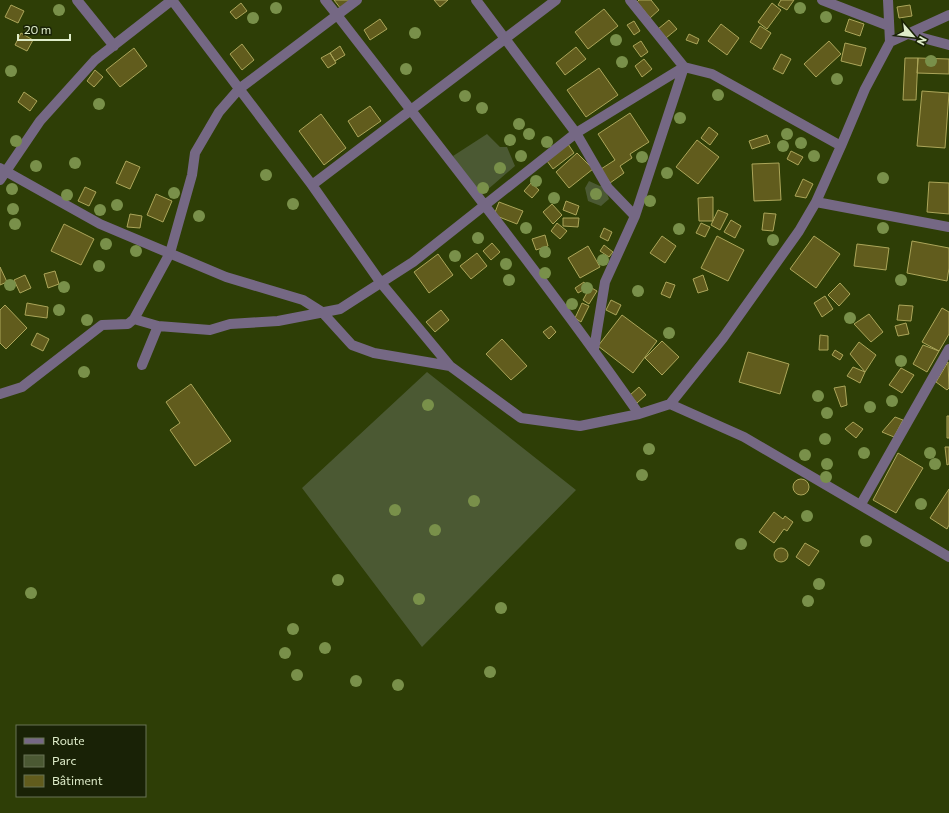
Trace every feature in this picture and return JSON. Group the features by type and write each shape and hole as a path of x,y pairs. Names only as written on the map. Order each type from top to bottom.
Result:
{"street":[{"path":"77,0 114,46"},
{"path":"450,366 374,353 352,345 322,312 303,300 226,277 100,224 2,173 40,121 95,60 172,0 312,186 381,283 450,366 521,418 580,426 640,414 670,404 723,338 799,231 816,202 842,146 864,89 890,42 888,0"},
{"path":"325,0 594,349 640,414"},
{"path":"0,394 22,387 102,325 128,324 134,319 170,253 192,175 195,153 219,112 239,89 357,0"},
{"path":"476,0 576,133 608,188 635,216"},
{"path":"312,186 556,0"},
{"path":"630,0 684,67 712,74 842,146"},
{"path":"822,0 889,26"},
{"path":"890,42 949,15"},
{"path":"908,34 949,44"},
{"path":"134,319 158,326 210,330 230,324 278,320 340,309 413,262 576,133 684,67"},
{"path":"594,349 605,282 635,216 684,67"},
{"path":"816,202 949,227"},
{"path":"142,365 158,326"},
{"path":"861,504 949,349"},
{"path":"670,404 744,437 949,556"}],"green space":[{"path":"487,134 500,147 507,147 515,166 479,197 453,156"},
{"path":"589,181 600,186 604,185 609,199 601,206 588,201 585,188"},
{"path":"427,372 576,490 422,647 302,488"}],"building":[{"path":"334,0 350,0 341,9"},
{"path":"434,0 448,0 440,7"},
{"path":"639,0 651,0 659,10 650,18 637,2"},
{"path":"781,0 794,0 787,10 778,5"},
{"path":"241,3 247,11 236,19 230,12"},
{"path":"772,3 781,10 767,29 758,22"},
{"path":"11,5 24,11 18,23 5,17"},
{"path":"910,5 912,16 899,18 897,7"},
{"path":"604,9 618,26 588,49 575,32"},
{"path":"380,19 387,29 370,40 364,30"},
{"path":"849,19 864,24 860,36 845,31"},
{"path":"669,20 677,29 666,38 658,29"},
{"path":"634,21 640,31 634,35 627,25"},
{"path":"721,24 739,38 727,55 708,41"},
{"path":"760,26 771,33 761,49 750,42"},
{"path":"21,33 33,40 27,51 15,45"},
{"path":"689,34 699,39 697,44 686,40"},
{"path":"641,41 648,52 641,57 633,46"},
{"path":"829,41 841,54 816,77 804,64"},
{"path":"845,43 866,48 861,66 841,61"},
{"path":"242,44 254,60 242,70 230,54"},
{"path":"340,46 345,55 335,61 330,53"},
{"path":"576,47 586,59 565,75 556,63"},
{"path":"134,48 147,66 120,87 106,70"},
{"path":"330,53 336,63 328,68 321,58"},
{"path":"781,54 791,59 783,74 773,69"},
{"path":"905,58 918,58 916,100 903,100"},
{"path":"918,58 949,59 949,74 917,73"},
{"path":"644,59 652,69 642,77 635,66"},
{"path":"599,68 618,95 586,117 567,90"},
{"path":"95,70 103,77 94,87 87,81"},
{"path":"922,91 949,93 945,148 917,146"},
{"path":"24,92 37,101 30,111 18,102"},
{"path":"370,106 381,121 358,137 348,121"},
{"path":"630,113 649,142 630,154 632,158 620,166 624,173 610,183 601,169 615,160 598,134"},
{"path":"321,114 346,148 324,165 299,131"},
{"path":"709,127 718,134 710,145 701,138"},
{"path":"767,135 770,143 752,149 749,141"},
{"path":"697,140 719,157 698,184 676,167"},
{"path":"568,144 574,153 553,169 547,161"},
{"path":"791,151 803,157 798,165 787,159"},
{"path":"577,153 593,169 569,188 556,172"},
{"path":"126,161 140,167 130,189 116,183"},
{"path":"779,163 781,200 754,201 752,164"},
{"path":"803,179 813,184 806,198 795,196"},
{"path":"929,182 949,183 949,214 927,212"},
{"path":"531,183 539,190 532,198 524,191"},
{"path":"85,187 96,192 89,206 78,201"},
{"path":"156,194 172,201 163,222 147,215"},
{"path":"713,197 713,221 699,221 698,198"},
{"path":"566,201 579,206 576,215 563,210"},
{"path":"499,202 523,211 517,224 494,215"},
{"path":"552,204 562,215 553,224 543,212"},
{"path":"718,210 728,214 720,230 711,225"},
{"path":"764,213 776,214 773,231 762,230"},
{"path":"130,214 142,216 140,228 127,227"},
{"path":"563,218 579,218 578,227 563,226"},
{"path":"731,220 741,226 735,238 724,232"},
{"path":"557,223 567,231 560,239 551,231"},
{"path":"701,223 710,227 705,237 696,233"},
{"path":"64,224 94,239 81,265 51,251"},
{"path":"604,228 612,232 608,241 600,237"},
{"path":"545,235 548,246 536,250 532,239"},
{"path":"662,236 676,246 665,263 650,253"},
{"path":"717,236 744,250 728,281 701,268"},
{"path":"814,236 840,254 816,288 790,269"},
{"path":"912,241 949,248 949,268 947,281 907,273"},
{"path":"492,243 500,252 491,260 483,251"},
{"path":"857,244 889,248 886,270 854,266"},
{"path":"604,245 613,252 609,257 600,251"},
{"path":"588,246 600,267 580,278 568,258"},
{"path":"477,253 487,266 471,279 460,266"},
{"path":"438,254 453,275 429,293 414,272"},
{"path":"0,267 7,282 0,285"},
{"path":"55,271 59,284 48,288 44,274"},
{"path":"25,275 31,288 20,293 14,280"},
{"path":"703,275 708,290 698,293 693,279"},
{"path":"584,282 587,288 578,293 575,288"},
{"path":"666,282 675,285 670,298 661,294"},
{"path":"840,283 850,294 839,306 828,295"},
{"path":"590,287 597,291 589,304 583,300"},
{"path":"825,296 833,309 822,317 814,303"},
{"path":"611,300 621,305 616,315 606,310"},
{"path":"27,303 48,307 47,318 25,315"},
{"path":"582,303 589,306 581,322 575,318"},
{"path":"5,305 27,328 6,349 0,343 0,310"},
{"path":"899,305 913,306 911,321 897,320"},
{"path":"942,308 949,312 949,334 939,351 922,342"},
{"path":"441,310 449,320 435,332 426,322"},
{"path":"869,314 883,332 871,342 854,324"},
{"path":"622,315 657,341 633,373 598,346"},
{"path":"906,323 909,334 898,336 895,326"},
{"path":"551,326 556,332 549,339 543,332"},
{"path":"37,333 49,339 43,351 31,345"},
{"path":"820,335 828,336 828,350 819,350"},
{"path":"502,339 527,366 511,380 486,354"},
{"path":"662,341 679,357 662,375 645,358"},
{"path":"859,342 876,355 865,372 850,354"},
{"path":"923,345 939,351 927,372 913,364"},
{"path":"835,350 843,355 840,360 832,355"},
{"path":"748,352 789,364 780,394 739,382"},
{"path":"948,362 949,388 947,390 936,382"},
{"path":"853,367 865,372 860,383 847,376"},
{"path":"901,368 914,375 902,393 889,385"},
{"path":"191,384 231,441 195,466 170,430 180,423 166,402"},
{"path":"845,386 847,405 841,407 834,388"},
{"path":"639,387 646,395 637,403 630,395"},
{"path":"947,416 949,416 949,438 947,438"},
{"path":"895,417 903,420 894,437 882,432"},
{"path":"853,422 863,429 856,438 845,429"},
{"path":"945,447 949,447 949,464 947,465"},
{"path":"898,453 923,468 896,513 873,500"},
{"path":"801,479 807,481 809,487 807,493 801,495 795,493 793,487 795,481"},
{"path":"949,489 949,525 947,529 930,518"},
{"path":"774,512 783,519 785,516 793,522 787,531 784,529 774,543 759,532"},
{"path":"805,543 819,551 809,566 796,557"},
{"path":"781,548 786,550 788,555 786,560 781,562 776,560 774,555 776,550"}]}
